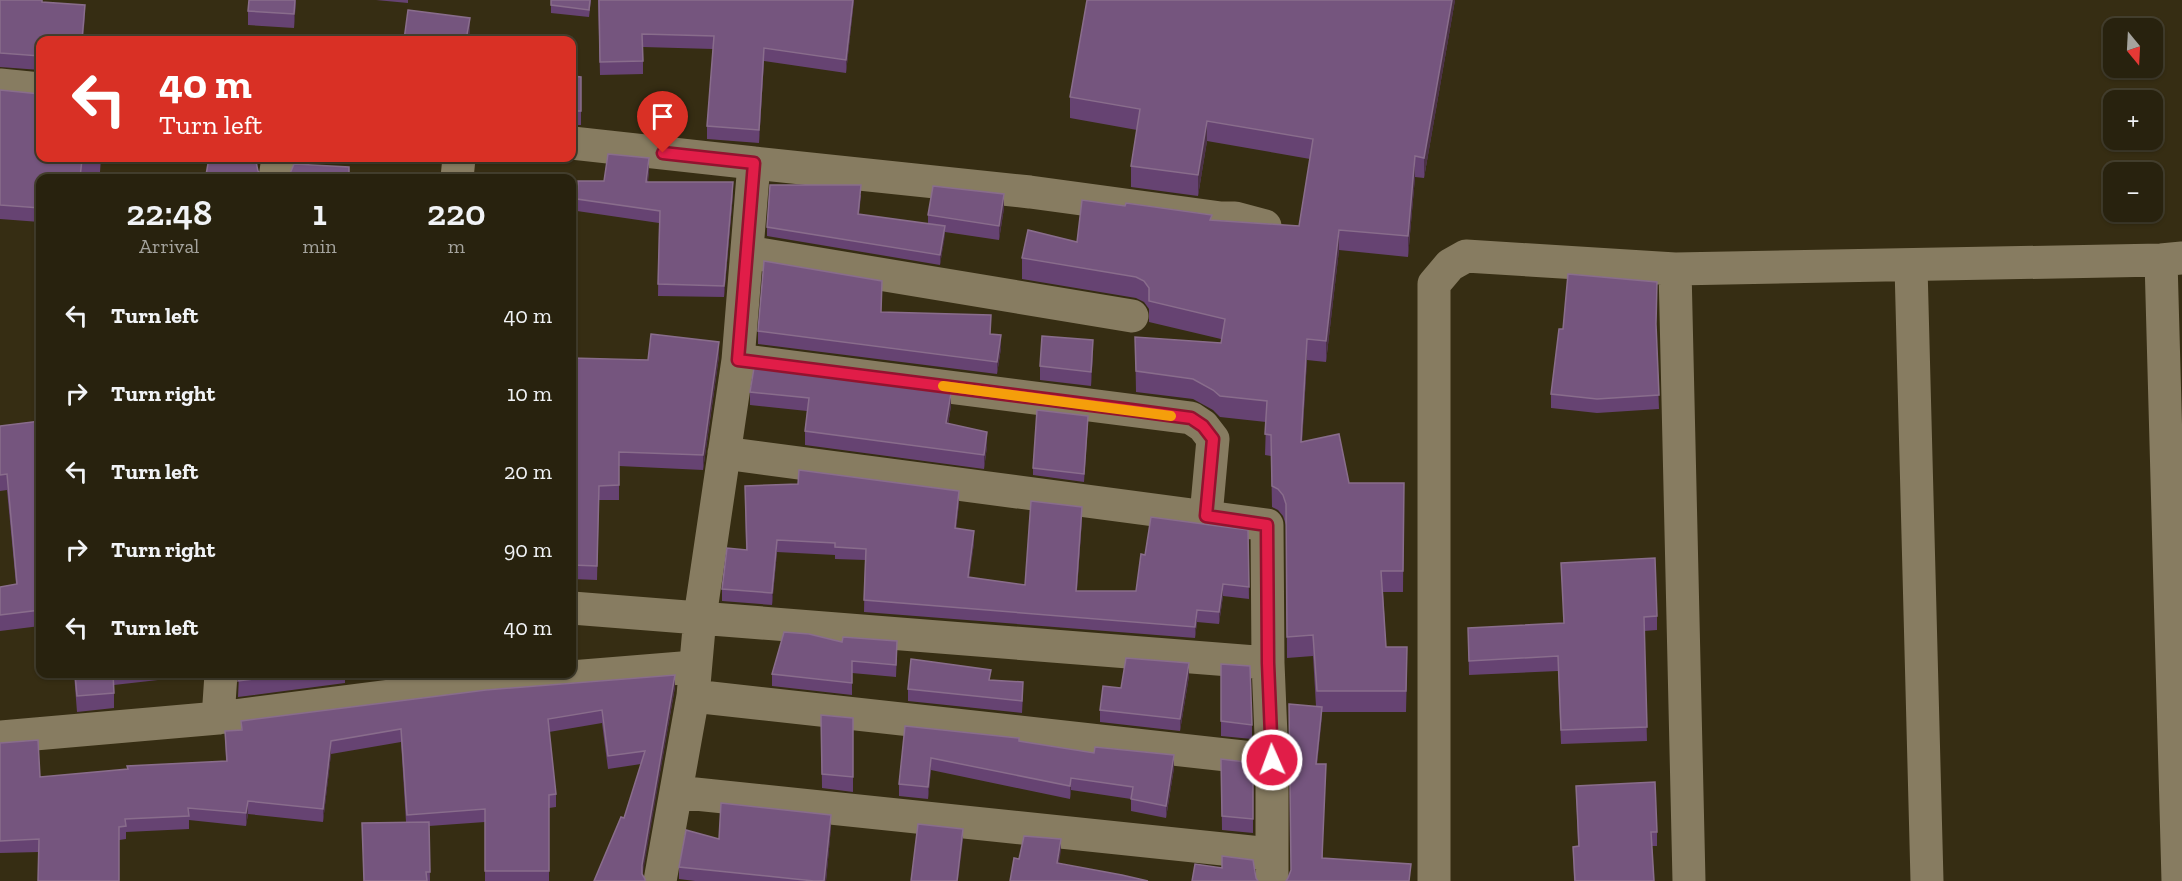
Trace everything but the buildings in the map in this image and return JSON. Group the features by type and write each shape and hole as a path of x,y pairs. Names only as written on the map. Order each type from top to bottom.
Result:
{"street":[{"path":"0,85 36,89"},
{"path":"576,143 1030,192 1133,207 1235,218 1265,226"},
{"path":"660,881 694,682 700,617 738,360 754,163"},
{"path":"747,252 1132,316"},
{"path":"1434,881 1434,284 1450,265 1466,256 1675,269 2172,259 2178,881"},
{"path":"1911,266 1927,881"},
{"path":"1675,269 1689,881"},
{"path":"738,360 1191,418 1203,426 1213,439 1206,516"},
{"path":"676,792 1272,868 1267,525 724,453"},
{"path":"576,608 1268,663"},
{"path":"218,718 221,678"},
{"path":"0,737 218,718 484,684 694,682 1272,760"}],"slow traffic":[{"path":"943,386 1171,416"}],"route":[{"path":"663,153 754,163 738,360 1191,418 1203,426 1213,439 1206,516 1267,525 1268,663 1272,760"}]}
